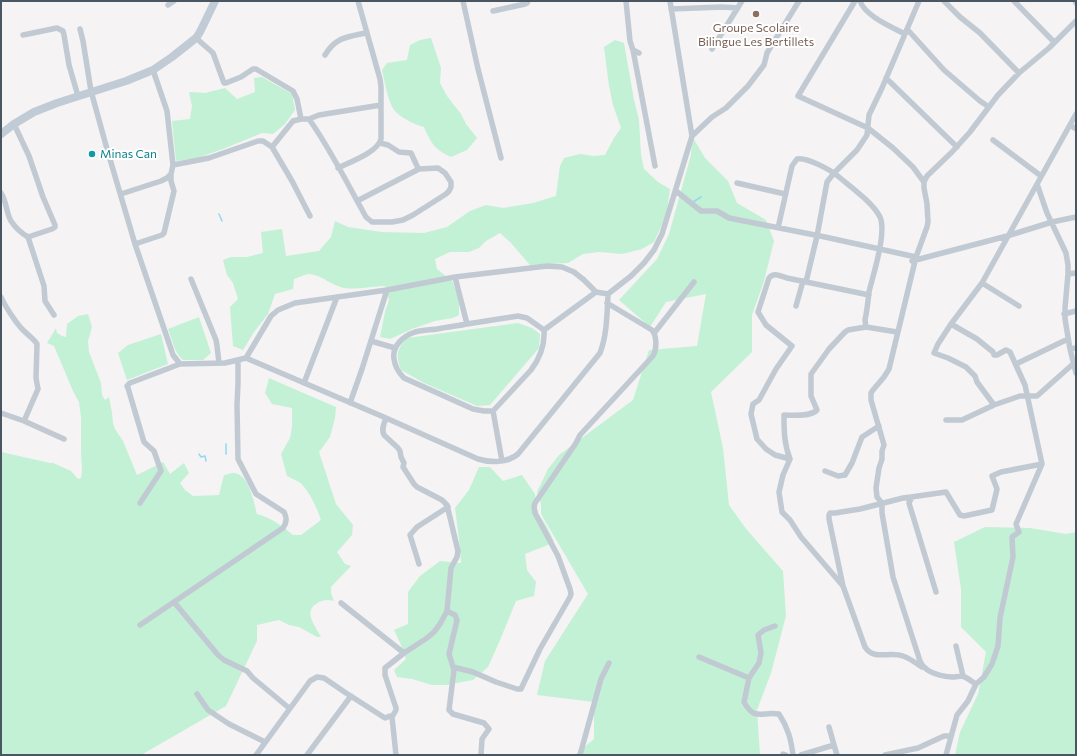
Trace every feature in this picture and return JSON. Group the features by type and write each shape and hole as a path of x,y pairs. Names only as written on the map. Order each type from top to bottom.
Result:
{"main road":[{"path":"1,134 34,112 126,81 153,70 196,38 215,1"}],"street":[{"path":"168,5 174,1"},
{"path":"338,168 363,156 378,146 381,139 380,79 358,1"},
{"path":"463,1 478,69 501,158"},
{"path":"493,11 525,4 528,1"},
{"path":"626,1 630,41 636,51 655,166"},
{"path":"140,503 161,471 154,451 144,442 127,386 130,383 180,364 219,364 246,358 271,316 278,310 294,303 387,290 456,277 547,266 562,267 574,272 596,292 608,294 631,276 654,250 662,234 692,136 670,1"},
{"path":"712,49 742,1"},
{"path":"692,136 712,117 726,108 748,86 764,65 767,53 798,1"},
{"path":"855,1 798,96 868,128 903,157 913,167 924,182"},
{"path":"860,1 864,9 879,20 906,31 944,70 989,107"},
{"path":"796,306 817,236 827,182 857,150 867,135 869,115 919,1"},
{"path":"944,1 960,17 980,33 1019,73"},
{"path":"1014,1 1054,42"},
{"path":"671,9 722,7 738,8"},
{"path":"924,668 920,661 893,577 882,513 882,503 877,497 876,488 884,445 871,400 871,393 884,377 888,369 914,259 928,222 924,188 924,182 927,176 957,147 977,124 998,95 1019,73 1076,20"},
{"path":"23,35 57,28 63,31 69,65 78,96"},
{"path":"80,29 84,41 91,92 135,244 171,349 180,364"},
{"path":"325,55 331,45 342,39 366,33"},
{"path":"196,38 213,53 224,83 256,69 293,91 297,99 301,119"},
{"path":"135,244 164,234 174,191 171,181 173,165 167,112 153,70"},
{"path":"886,78 957,147"},
{"path":"272,147 293,121 309,119 319,115 381,105"},
{"path":"994,405 977,382 975,376 966,367 934,353 951,324 982,283 1076,114"},
{"path":"309,119 328,149 356,201 366,218 372,222 392,222 403,220 413,215 449,192 451,182 445,172 438,168 419,168 356,201"},
{"path":"14,124 29,156 43,197 55,225 52,229 28,237"},
{"path":"1070,125 1076,129"},
{"path":"173,165 209,158 258,140 263,141 272,147 310,216"},
{"path":"993,140 1041,176"},
{"path":"380,143 388,145 399,152 411,153 419,168"},
{"path":"778,228 792,166 797,159 800,158 834,173 874,208 878,213 882,228 879,250 869,294 865,320 866,327"},
{"path":"121,194 161,181 171,174"},
{"path":"737,183 785,194"},
{"path":"1037,184 1047,213 1066,253 1068,274 1064,314 1068,339 1073,349 1076,373"},
{"path":"676,191 701,211 717,211 729,218 817,236 914,259 1076,217"},
{"path":"1,193 5,199 10,220 20,232 28,237 44,286 45,301 54,315"},
{"path":"1068,274 1076,273"},
{"path":"790,459 775,455 766,449 758,438 752,414 753,404 759,400 792,346 766,325 758,312 769,278 776,275 869,294"},
{"path":"456,277 467,324"},
{"path":"191,279 216,340 219,364"},
{"path":"453,667 473,672 496,682 521,689 540,649 571,594 558,556 535,513 535,503 580,435 653,356 655,350 654,332 694,282"},
{"path":"982,283 1019,306"},
{"path":"350,402 387,290"},
{"path":"544,330 596,292"},
{"path":"246,358 478,459 486,462 502,461 518,454 600,353 603,345 608,294"},
{"path":"1,297 4,304 20,327 36,342 38,347 36,378 38,389 24,421"},
{"path":"304,383 337,297"},
{"path":"608,303 654,332"},
{"path":"1064,314 1076,311"},
{"path":"518,316 527,318 544,330 545,340 537,363 493,411 473,409 404,378 398,373 395,364 395,348 406,336 415,332 518,316"},
{"path":"946,755 956,715 968,701 976,684 984,677 992,664 998,646 1000,618 1013,557 1012,537 1019,532 1016,524 1042,464 1025,385 1010,352 1006,350 994,355 993,352 977,339 951,324"},
{"path":"843,586 814,553 790,520 782,512 779,492 783,475 790,459 784,438 784,415 798,415 813,413 816,411 811,396 811,374 829,349 845,332 848,330 866,327 897,332"},
{"path":"1016,364 1068,339"},
{"path":"371,341 395,348"},
{"path":"140,625 283,528 287,521 284,512 256,494 238,459 238,360"},
{"path":"946,420 962,420 994,405 1020,396 1037,396 1074,364"},
{"path":"493,411 502,461"},
{"path":"1,413 24,421 64,439"},
{"path":"386,418 383,432 384,435 400,450 401,458 404,462 402,467 417,487 442,500 448,507 458,551 457,557 451,568 447,611 434,632 404,653 386,668 384,672 396,708 392,717 396,755"},
{"path":"825,471 838,476 844,475 852,463 862,437 879,426"},
{"path":"976,684 963,676 952,677 937,674 927,670 904,656 892,654 875,655 867,650 843,586 829,515 830,512 835,513 853,511 911,497 946,492 960,515 964,516 992,510 997,489 992,476 1001,472 1042,464"},
{"path":"911,497 909,502 936,592"},
{"path":"419,564 410,535 417,527 448,507"},
{"path":"174,602 218,655 224,660 247,671 253,678 289,708"},
{"path":"341,603 404,653"},
{"path":"447,611 454,614 457,620 449,654 454,670 449,710 453,714 484,723 488,727 489,729 482,739 481,755"},
{"path":"775,626 764,630 758,635 761,653 759,663 749,678 744,702 748,710 752,713 763,715 774,713 778,714 788,731 793,755"},
{"path":"956,646 963,676"},
{"path":"699,657 749,678"},
{"path":"580,755 601,679 609,663"},
{"path":"256,755 289,708 310,681 316,677 324,678 385,718 390,716 392,717"},
{"path":"198,694 208,710 229,724 265,742"},
{"path":"307,755 351,696"},
{"path":"829,727 837,755"},
{"path":"885,755 912,749 944,736 951,736"},
{"path":"801,755 834,745"}],"green space":[{"path":"431,38 441,68 440,83 447,96 477,138 467,150 451,157 434,145 424,127 401,117 396,112 389,98 382,70 387,63 407,60 410,45 420,40"},
{"path":"615,40 624,43 639,120 641,155 644,169 658,182 670,189 667,210 654,242 642,249 622,254 599,252 583,254 568,263 530,265 500,233 486,241 479,248 469,252 450,252 435,259 437,269 453,282 459,301 459,315 412,329 390,339 380,337 389,300 385,286 354,289 344,288 318,276 307,274 294,279 293,289 275,294 268,314 254,332 243,350 233,346 230,307 238,299 233,283 227,275 223,260 231,257 247,257 263,253 261,232 282,229 286,256 319,251 331,237 335,221 348,227 382,232 424,233 447,227 470,211 486,205 503,208 533,203 556,196 560,166 564,158 580,154 594,156 605,155 621,128 613,105 609,86 604,47"},
{"path":"262,77 292,94 295,110 285,124 273,134 262,133 197,158 176,161 172,121 190,119 192,106 189,92 205,93 225,88 237,99 255,92 254,78"},
{"path":"692,136 705,158 728,181 737,203 766,220 774,241 764,281 752,315 752,352 711,392 723,448 729,505 747,530 783,571 786,616 771,673 757,710 760,755 575,755 594,739 594,702 537,695 545,661 588,594 541,514 541,504 537,492 548,469 559,455 633,400 649,350 697,346 706,294 666,302 650,327 619,300 657,259 669,234 691,155"},
{"path":"88,314 92,327 88,341 89,352 101,383 102,395 105,400 109,397 115,429 123,441 137,475 163,462 170,474 184,463 189,473 180,483 185,490 193,496 219,495 224,475 233,473 239,474 250,489 257,514 281,525 293,535 301,535 321,520 306,489 299,482 287,476 281,454 290,438 292,427 292,408 272,404 265,393 269,378 336,407 330,437 319,452 336,504 353,525 352,535 337,552 345,564 351,566 331,587 331,593 334,601 327,600 312,607 312,620 321,637 317,637 299,627 289,625 279,620 257,625 257,641 226,706 141,755 1,755 1,452 53,463 71,471 78,479 81,478 81,417 79,402 54,346 47,343 56,328 57,333 66,337 67,324 78,316"},
{"path":"199,317 211,353 203,360 183,360 175,349 168,329"},
{"path":"518,323 532,328 540,334 539,348 490,405 477,406 424,383 401,370 398,360 398,353 399,349 407,338"},
{"path":"161,334 168,364 127,380 118,353 128,345"},
{"path":"479,467 490,467 503,481 522,475 535,494 538,513 554,541 525,554 527,570 536,582 534,596 516,601 488,667 473,680 446,685 432,685 412,679 397,677 394,670 406,659 394,630 408,624 408,592 420,576 440,561 461,563 455,508 469,490"},
{"path":"985,527 1030,528 1066,534 1076,532 1076,755 955,755 960,732 978,694 986,652 961,627 961,589 954,542"}],"waterway":[{"path":"693,202 701,197"},
{"path":"219,214 222,221"},
{"path":"226,444 226,454"},
{"path":"199,454 201,457 205,456 206,461"}],"place":[{"name":"Groupe Scolaire Bilingue Les Bertillets","path":"756,14"},
{"name":"Minas Can","path":"92,154"}]}
